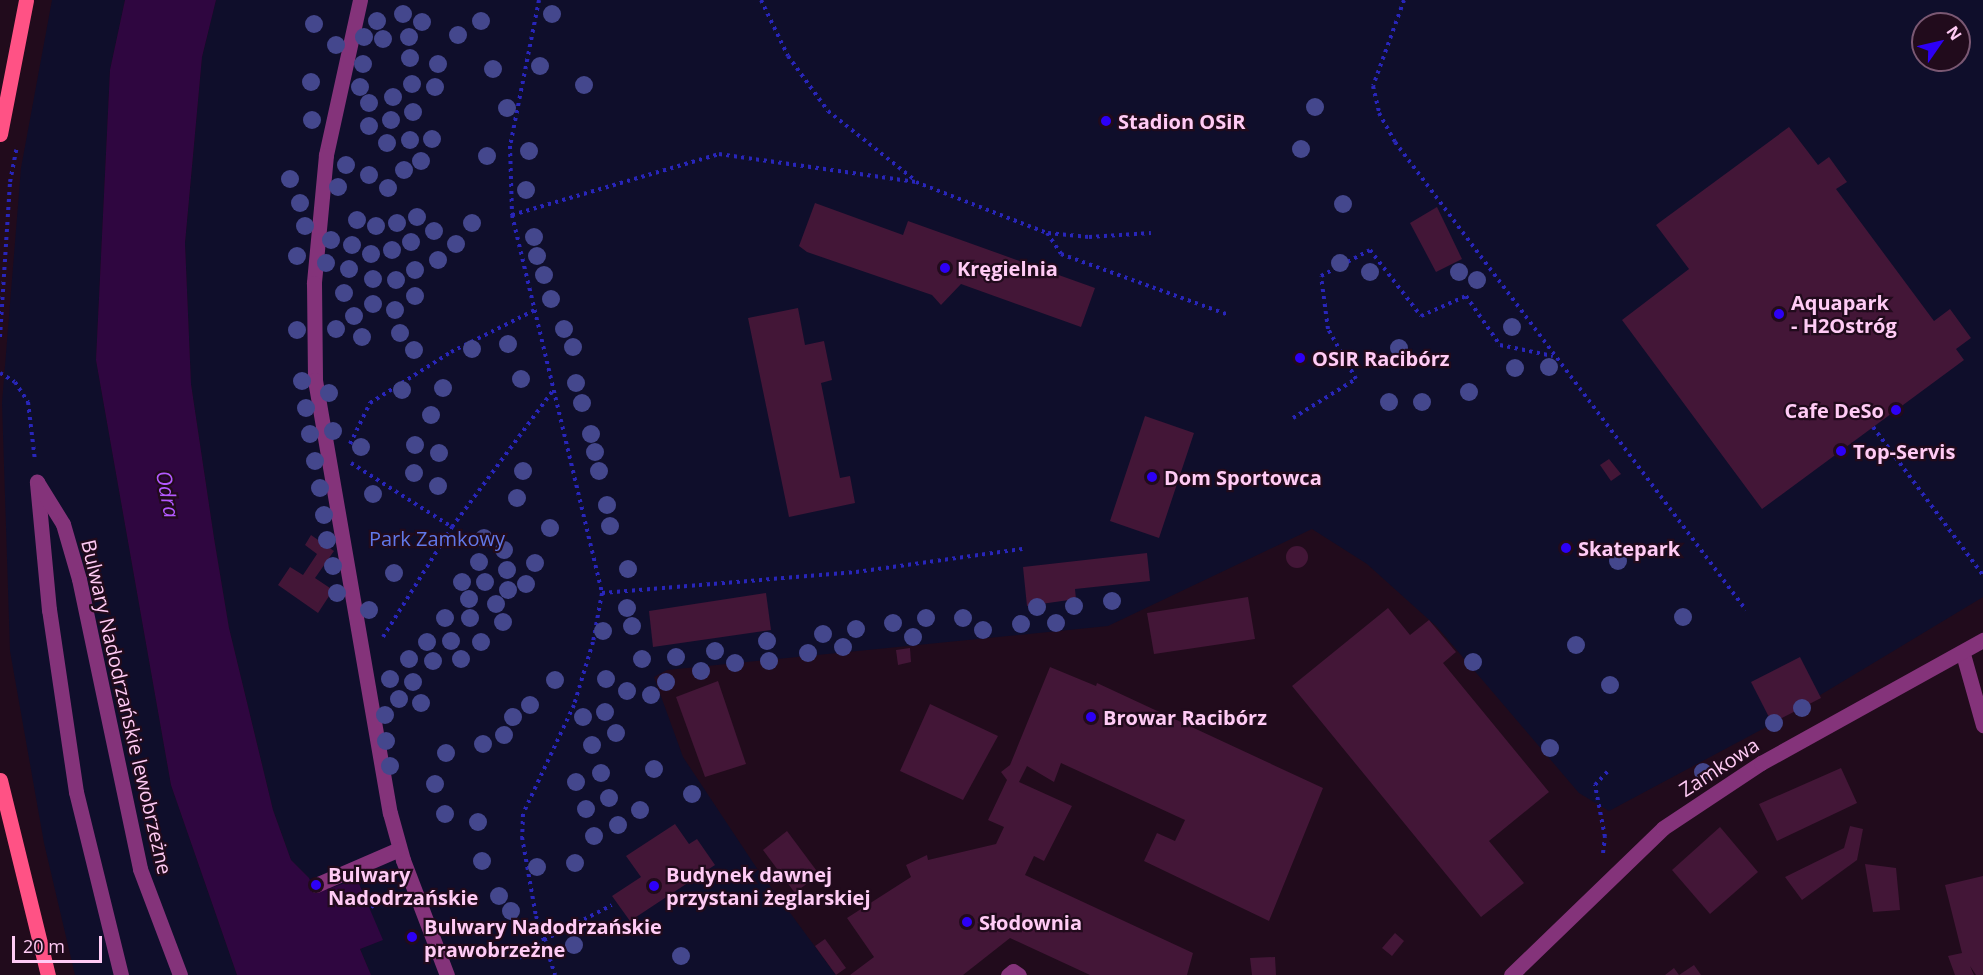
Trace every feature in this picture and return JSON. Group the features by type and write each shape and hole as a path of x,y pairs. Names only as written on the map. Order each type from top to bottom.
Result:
{"main road":[{"path":"0,134 26,0"},
{"path":"0,780 48,975"}],"street":[{"path":"360,0 334,106 316,246 313,346 325,447 363,668 399,849 447,975"},
{"path":"38,482 49,610 76,792 121,975"},
{"name":"Bulwary Nadodrzańskie lewobrzeżne","path":"38,482 63,524 79,579 140,869 180,975"},
{"name":"Zamkowa","path":"1512,975 1663,828 1761,763 1963,654 1983,640"},
{"path":"1963,654 1983,725"},
{"path":"316,885 399,849"},
{"path":"1008,975 1013,971 1020,975"}],"path":[{"path":"539,0 510,146 512,215 602,593 593,642 574,705 523,814 522,837 544,940 555,975"},
{"path":"761,0 788,56 828,111 916,182"},
{"path":"1404,0 1373,86 1379,113 1395,142 1553,357 1746,610"},
{"path":"0,337 10,182 17,148"},
{"path":"512,215 718,154 916,182 1047,233 1089,237 1151,233"},
{"path":"1047,233 1061,254 1229,315"},
{"path":"1293,418 1356,379 1328,329 1321,276 1370,250 1421,316 1466,296 1500,345 1553,357"},
{"path":"342,457 369,403 451,352 535,310"},
{"path":"0,373 15,382 28,402 38,482"},
{"path":"363,668 452,527 554,389"},
{"path":"1873,427 1983,575"},
{"path":"325,447 452,527"},
{"path":"602,593 856,572 1022,549"},
{"path":"1603,860 1605,837 1594,784 1610,769"},
{"path":"519,958 544,940 612,905"}],"green space":[{"path":"52,0 125,0 110,70 96,360 171,785 237,975 75,975 44,843 10,651 2,403 21,168"},
{"name":"OSIR Racibórz","path":"216,0 1983,0 1983,597 1772,724 1609,811 1579,793 1437,627 1367,564 1312,529 1108,626 667,670 654,677 683,757 756,867 836,975 371,975 360,949 382,940 357,879 316,894 309,878 291,860 273,810 229,628 214,538 191,384 185,243 202,57"}],"water":[{"name":"Odra","path":"125,0 216,0 202,57 185,243 191,384 214,538 229,628 273,810 291,860 309,878 316,893 357,879 383,940 360,949 371,975 237,975 171,785 96,360 110,70"}],"building":[{"name":"Aquapark - H2Ostróg","path":"1789,127 1818,165 1829,157 1847,182 1836,189 1934,321 1950,309 1971,338 1956,349 1964,360 1762,509 1622,320 1689,269 1656,225"},
{"name":"Kręgielnia","path":"815,203 903,235 908,221 1095,288 1081,327 961,284 941,305 932,295 807,252 799,246"},
{"path":"1437,207 1462,259 1436,272 1410,223"},
{"path":"798,308 805,345 824,341 832,380 821,383 840,478 850,476 855,503 789,517 748,318"},
{"name":"Dom Sportowca","path":"1145,416 1194,433 1159,538 1110,521"},
{"path":"1609,459 1621,474 1611,481 1600,465"},
{"path":"311,535 334,551 315,578 333,590 318,613 278,585 290,567 303,575 317,554 305,545"},
{"path":"1297,546 1305,549 1308,557 1305,565 1297,568 1289,565 1286,557 1289,549"},
{"path":"1147,553 1150,581 1075,589 1076,599 1027,606 1023,567"},
{"path":"766,593 771,630 653,647 649,611"},
{"path":"1248,597 1255,639 1154,654 1147,613"},
{"path":"1388,608 1410,635 1429,620 1456,652 1443,663 1549,792 1489,841 1524,883 1481,917 1292,686"},
{"path":"910,648 911,662 898,665 896,650"},
{"path":"1800,657 1821,698 1772,723 1751,682"},
{"path":"1050,667 1096,686 1097,683 1323,788 1269,921 1144,861 1157,833 1175,841 1185,820 1061,763 1054,782 1027,766 1019,782 1072,806 1044,861 1034,856 1025,875 1193,953 1187,975 1090,975 1010,938 963,975 850,975 874,957 847,918 911,877 906,865 927,855 928,860 996,844 1004,827 988,820 1007,780 1001,772 1010,765"},
{"path":"718,681 746,764 705,777 676,697"},
{"path":"930,704 998,736 963,800 900,771"},
{"path":"1841,768 1857,803 1777,841 1759,804"},
{"name":"Budynek dawnej przystani żeglarskiej","path":"675,824 689,844 697,839 715,865 630,921 612,896 641,877 626,856"},
{"path":"1850,826 1863,829 1857,860 1802,900 1785,877 1844,848"},
{"path":"1720,827 1758,872 1710,914 1672,870"},
{"path":"787,831 819,874 795,893 763,850"},
{"path":"1865,864 1896,868 1900,910 1873,912"},
{"path":"1983,876 1983,975 1976,975 1970,966 1974,975 1955,975 1948,956 1962,953 1945,885"},
{"path":"1395,933 1404,941 1392,956 1382,948"},
{"path":"825,939 846,968 836,975 815,946"},
{"path":"1275,957 1276,975 1252,975 1250,958"},
{"path":"1694,965 1701,975 1679,975"},
{"path":"1674,968 1679,975 1665,975"}],"place":[{"name":"Stadion OSiR","path":"1106,121"},
{"name":"Kręgielnia","path":"945,268"},
{"name":"Aquapark - H2Ostróg","path":"1779,314"},
{"name":"OSIR Racibórz","path":"1300,358"},
{"name":"Cafe DeSo","path":"1896,410"},
{"name":"Top-Servis","path":"1841,451"},
{"name":"Dom Sportowca","path":"1152,477"},
{"name":"Skatepark","path":"1566,548"},
{"name":"Browar Racibórz","path":"1091,717"},
{"name":"Bulwary Nadodrzańskie","path":"316,885"},
{"name":"Budynek dawnej przystani żeglarskiej","path":"654,886"},
{"name":"Słodownia","path":"967,922"},
{"name":"Bulwary Nadodrzańskie prawobrzeżne","path":"412,937"}],"park label":[{"name":"Park Zamkowy","path":"437,538"}]}
